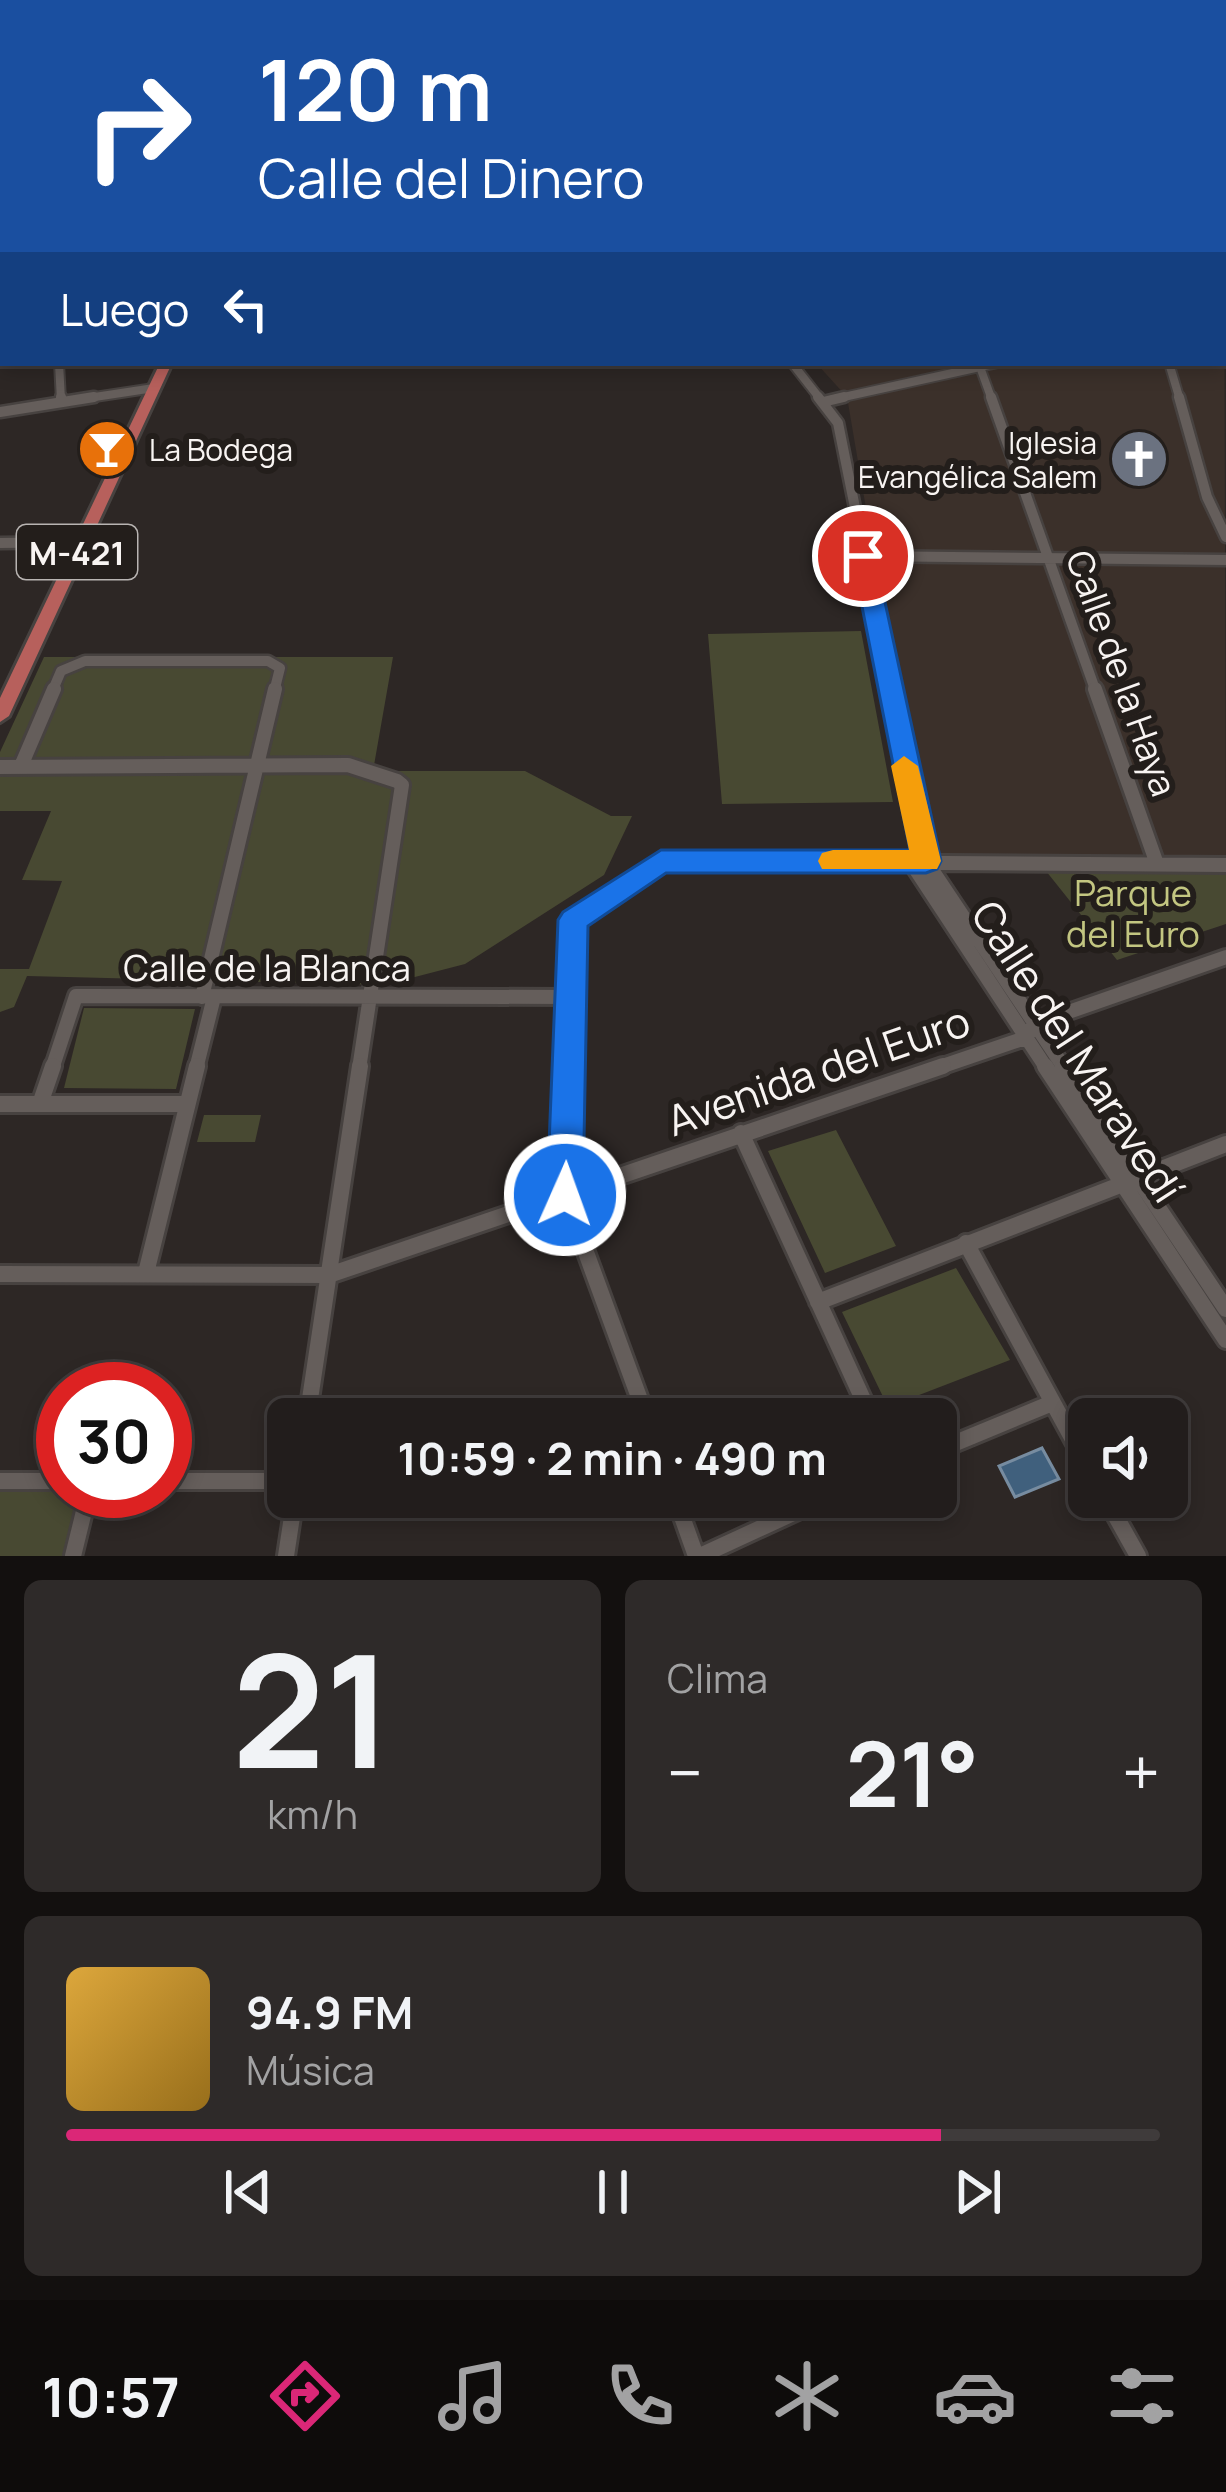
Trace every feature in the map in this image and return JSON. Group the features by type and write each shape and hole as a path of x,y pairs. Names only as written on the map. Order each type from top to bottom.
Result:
{"main road":[{"name":"M-421","path":"0,716 165,366"}],"street":[{"path":"59,366 61,402"},
{"path":"793,366 838,423 918,861"},
{"path":"823,402 984,366"},
{"path":"1170,366 1209,504 1226,537"},
{"name":"Calle de la Haya","path":"980,367 1157,864"},
{"path":"0,412 154,388"},
{"path":"0,543 81,542"},
{"path":"863,556 1226,560"},
{"path":"21,766 61,671 68,665 85,661 268,661 280,668 146,1273"},
{"path":"0,767 348,765 364,776 393,777 403,785 311,1398"},
{"path":"639,1398 565,1195 573,920 661,861 1226,865"},
{"name":"Calle del Maravedí","path":"918,861 1130,1182 1226,1340"},
{"name":"Avenida del Euro","path":"0,1274 329,1275 1029,1031 1226,957"},
{"name":"Calle de la Blanca","path":"40,1104 76,996 570,998"},
{"path":"0,1104 186,1104"},
{"path":"741,1133 862,1398"},
{"path":"818,1302 1226,1144"},
{"name":"Calle del Maravedí","path":"1130,1182 1226,1309"},
{"path":"966,1243 1068,1432"},
{"path":"957,1442 1052,1403"},
{"path":"192,1481 267,1480"},
{"path":"0,1481 36,1481"},
{"path":"73,1556 82,1518"},
{"path":"286,1556 292,1518"},
{"path":"683,1518 698,1556 782,1518"},
{"path":"1117,1518 1138,1556"}],"shaded area":[{"path":"819,366 1224,366 1226,865 926,861 847,397"}],"green space":[{"path":"861,631 893,802 722,804 708,634"},
{"path":"44,657 393,657 373,771 525,771 611,816 632,816 604,875 465,964 384,985 27,976 14,1007 0,1012 0,969 29,969 62,881 22,880 51,811 0,811 0,752"},
{"name":"Parque del Euro","path":"1046,871 1226,873 1226,924 1117,960"},
{"path":"84,1008 195,1009 176,1089 64,1088"},
{"path":"204,1115 261,1115 255,1142 197,1142"},
{"path":"836,1130 896,1246 825,1273 768,1151"},
{"path":"956,1268 1010,1360 911,1398 884,1398 842,1312"},
{"path":"0,1481 36,1481 36,1518 82,1518 73,1556 0,1556"}],"water":[{"path":"1042,1448 1059,1479 1015,1497 999,1466"}],"slow traffic":[{"path":"833,861 926,861 904,766"}],"place":[{"name":"La Bodega","path":"107,449"},
{"name":"Iglesia Evangélica Salem","path":"1139,459"}],"route":[{"path":"565,1195 573,920 661,861 926,861 863,556"}]}
